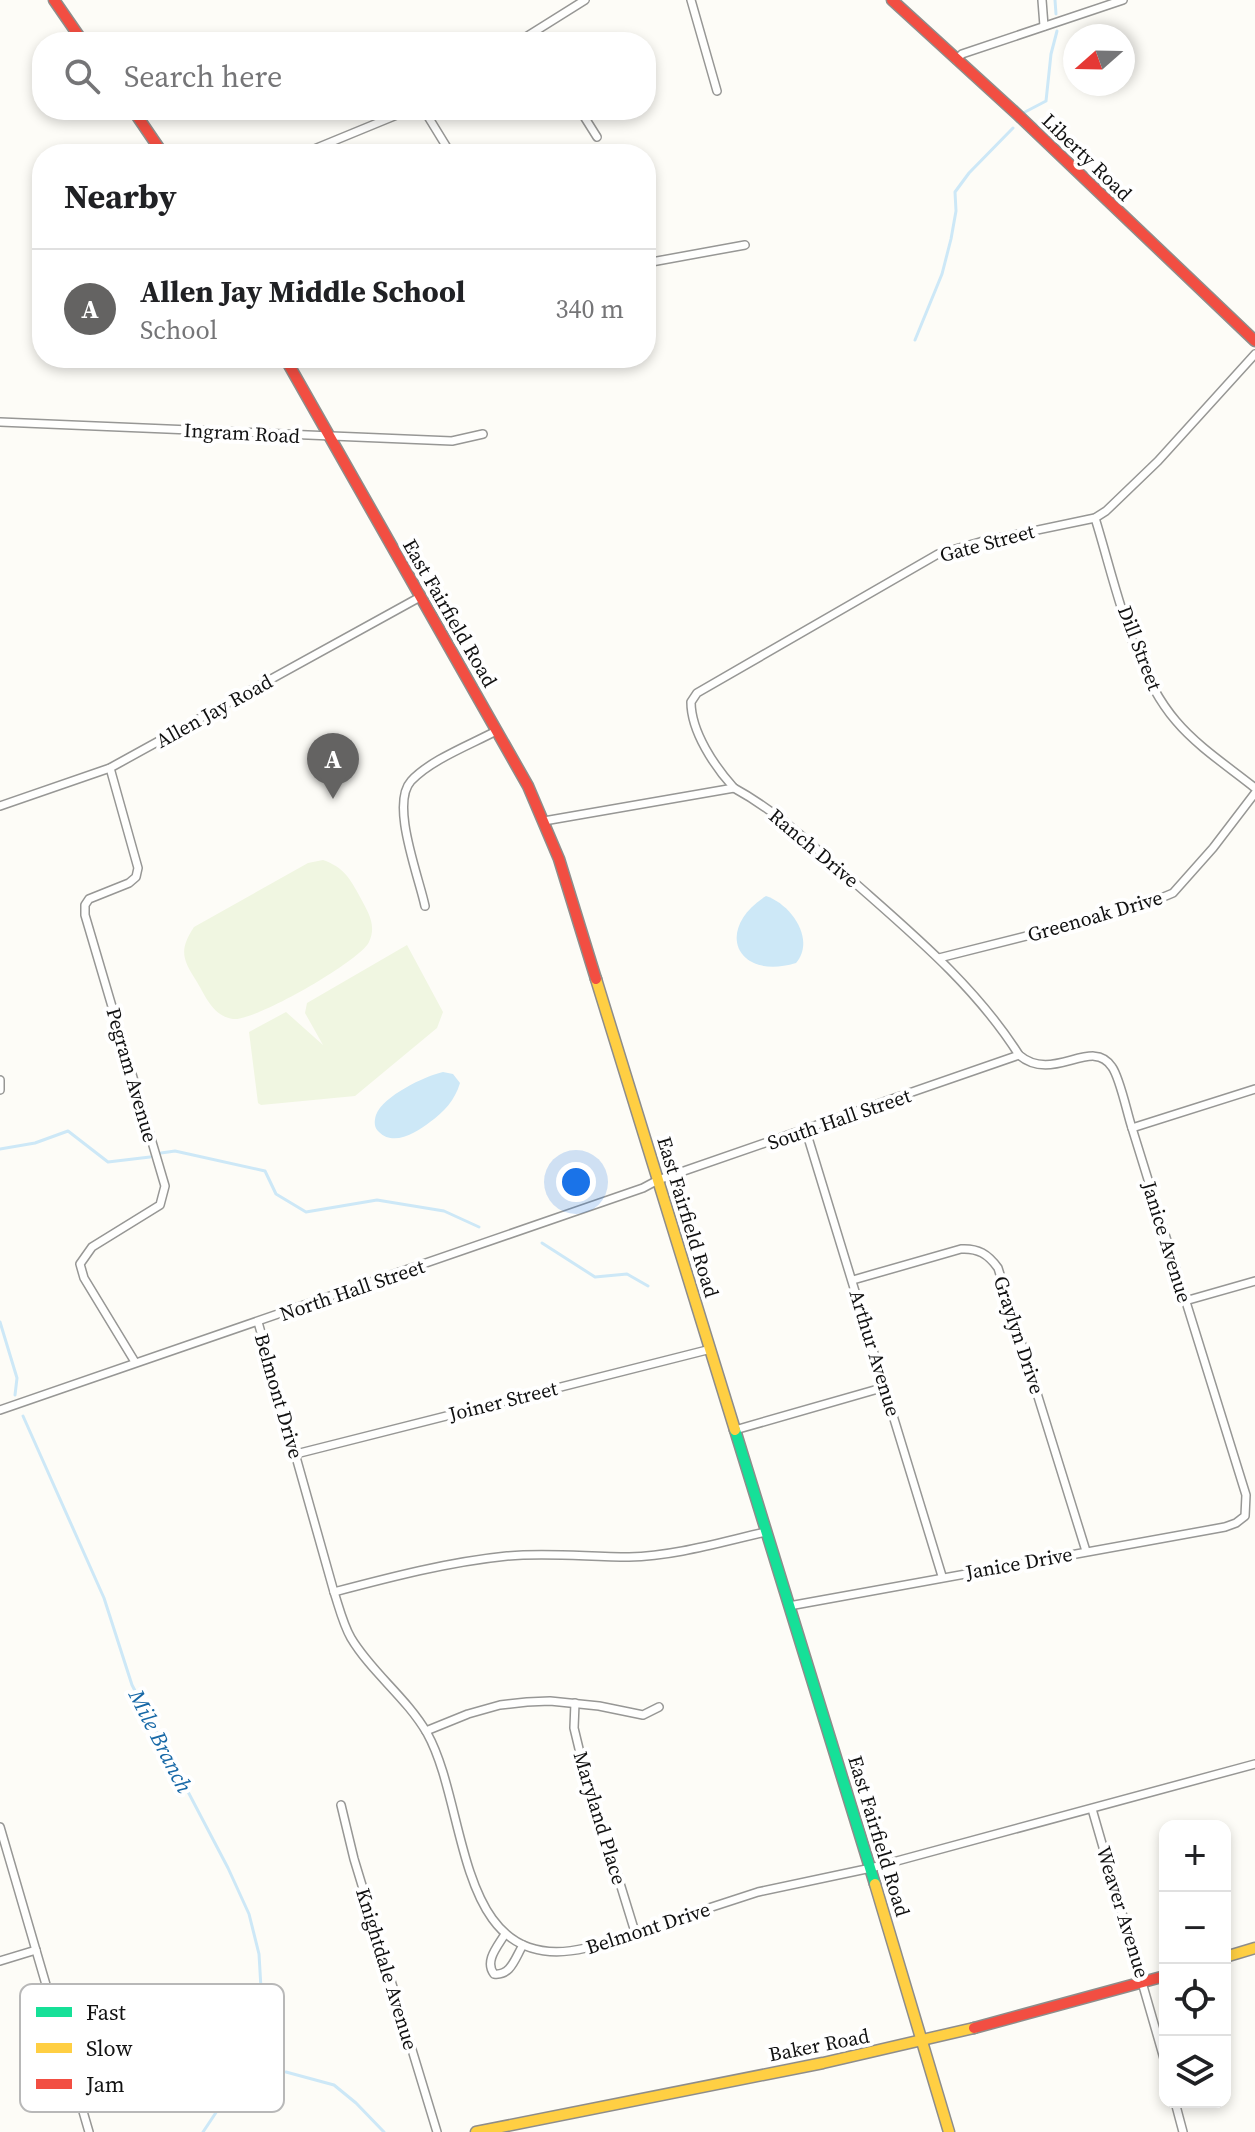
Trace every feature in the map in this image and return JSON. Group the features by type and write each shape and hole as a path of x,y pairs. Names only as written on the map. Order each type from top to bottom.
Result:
{"main road":[{"path":"54,0 76,32"},
{"name":"Liberty Road","path":"892,0 1018,115 1255,341"},
{"path":"140,120 156,144"},
{"name":"East Fairfield Road","path":"291,368 528,786 544,821 587,942 949,2132"},
{"path":"1231,1955 1255,1948"},
{"name":"Baker Road","path":"476,2132 924,2042 1051,2010 1159,1978"}],"street":[{"path":"533,32 585,0"},
{"path":"691,0 717,91"},
{"path":"1042,0 1044,26"},
{"path":"956,60 962,54 1123,0"},
{"path":"326,144 385,120"},
{"path":"430,120 445,144"},
{"path":"586,120 597,137"},
{"path":"656,261 745,245"},
{"name":"Gate Street","path":"734,788 716,766 695,724 691,702 697,693 938,554 1095,518 1158,461 1255,354"},
{"name":"Ingram Road","path":"0,422 452,441 483,434"},
{"name":"Dill Street","path":"1095,518 1133,640 1152,687 1178,723 1255,791"},
{"name":"Allen Jay Road","path":"0,806 110,768 420,597"},
{"path":"425,906 403,804 409,783 420,773 496,731"},
{"name":"Pegram Avenue","path":"110,768 138,868 136,877 129,883 89,899 85,905 85,915 165,1186 160,1205 92,1247 80,1264 84,1278 135,1362"},
{"path":"544,821 734,788"},
{"name":"Ranch Drive","path":"734,788 789,824 939,958 967,987 1019,1055"},
{"name":"Greenoak Drive","path":"939,958 1137,908 1173,893 1255,791"},
{"name":"South Hall Street","path":"658,1180 1019,1055"},
{"name":"Janice Avenue","path":"1019,1055 1030,1064 1042,1067 1092,1055 1104,1059 1113,1067 1246,1495 1245,1516"},
{"path":"0,1080 0,1090"},
{"path":"1132,1128 1255,1089"},
{"name":"Arthur Avenue","path":"806,1131 942,1576"},
{"name":"North Hall Street","path":"0,1410 630,1193 658,1180"},
{"name":"Graylyn Drive","path":"853,1280 961,1249 978,1250 992,1259 998,1268 1086,1551"},
{"path":"1185,1301 1255,1281"},
{"name":"Belmont Drive","path":"258,1322 334,1592 350,1636 426,1731 442,1771 485,1911 505,1934 523,1945 543,1952 570,1952 758,1892 871,1868 1255,1764"},
{"name":"Joiner Street","path":"296,1454 711,1349"},
{"path":"735,1430 885,1387"},
{"name":"Janice Drive","path":"789,1606 1225,1527 1245,1516"},
{"path":"334,1592 465,1561 555,1554 659,1555 766,1532"},
{"path":"426,1731 500,1705 550,1701 643,1715 659,1707"},
{"name":"Maryland Place","path":"575,1703 574,1728 581,1757 635,1932"},
{"name":"Knightdale Avenue","path":"341,1805 354,1859 437,2132"},
{"name":"Weaver Avenue","path":"1092,1809 1159,2039"},
{"path":"0,1827 46,1984"},
{"path":"505,1934 490,1960 490,1969 494,1974 501,1975 508,1971 523,1945"},
{"path":"0,1961 36,1950"},
{"path":"1177,2108 1183,2132"},
{"path":"83,2112 89,2132"}],"green space":[{"path":"323,860 341,870 356,890 370,919 372,930 369,942 328,976 283,1001 245,1017 233,1019 220,1014 207,1000 186,961 184,948 194,927 308,863"},
{"path":"407,945 443,1012 437,1028 355,1096 258,1103 249,1032 286,1012 323,1045 305,1013 307,1003"}],"water":[{"path":"766,896 784,907 798,924 803,944 796,963 776,967 759,965 747,959 739,949 737,937 740,923 750,909"},
{"path":"443,1072 453,1074 460,1083 452,1100 440,1114 419,1130 398,1138 385,1136 377,1130 376,1115 387,1101 416,1082"}],"waterway":[{"path":"1055,0 1056,14"},
{"path":"1025,112 1046,101 1057,31"},
{"path":"915,340 942,274 956,211 955,192 1013,128"},
{"path":"0,1149 35,1143 68,1131 108,1162 150,1157"},
{"path":"161,1153 175,1151 265,1171 276,1194 306,1212 377,1200 444,1211 479,1227"},
{"path":"542,1243 595,1277 627,1274 648,1286"},
{"name":"Mile Branch","path":"0,1322 17,1378 15,1395"},
{"name":"Mile Branch","path":"23,1416 104,1598 132,1685 249,1914 259,1954 261,1984"},
{"name":"Mile Branch","path":"286,2072 334,2085 384,2132"},
{"name":"Mile Branch","path":"203,2132 216,2112"}],"traffic: fast":[{"path":"735,1430 875,1884"}],"traffic: slow":[{"path":"596,979 735,1430"},
{"path":"875,1884 949,2132"},
{"path":"1231,1955 1255,1948"},
{"path":"476,2132 823,2063 974,2028"}],"traffic: jam":[{"path":"54,0 76,32"},
{"path":"892,0 1018,115 1255,341"},
{"path":"140,120 156,144"},
{"path":"291,368 528,786 559,859 596,979"},
{"path":"974,2028 1159,1978"}],"place":[{"name":"Allen Jay Middle School","path":"333,799"}]}
